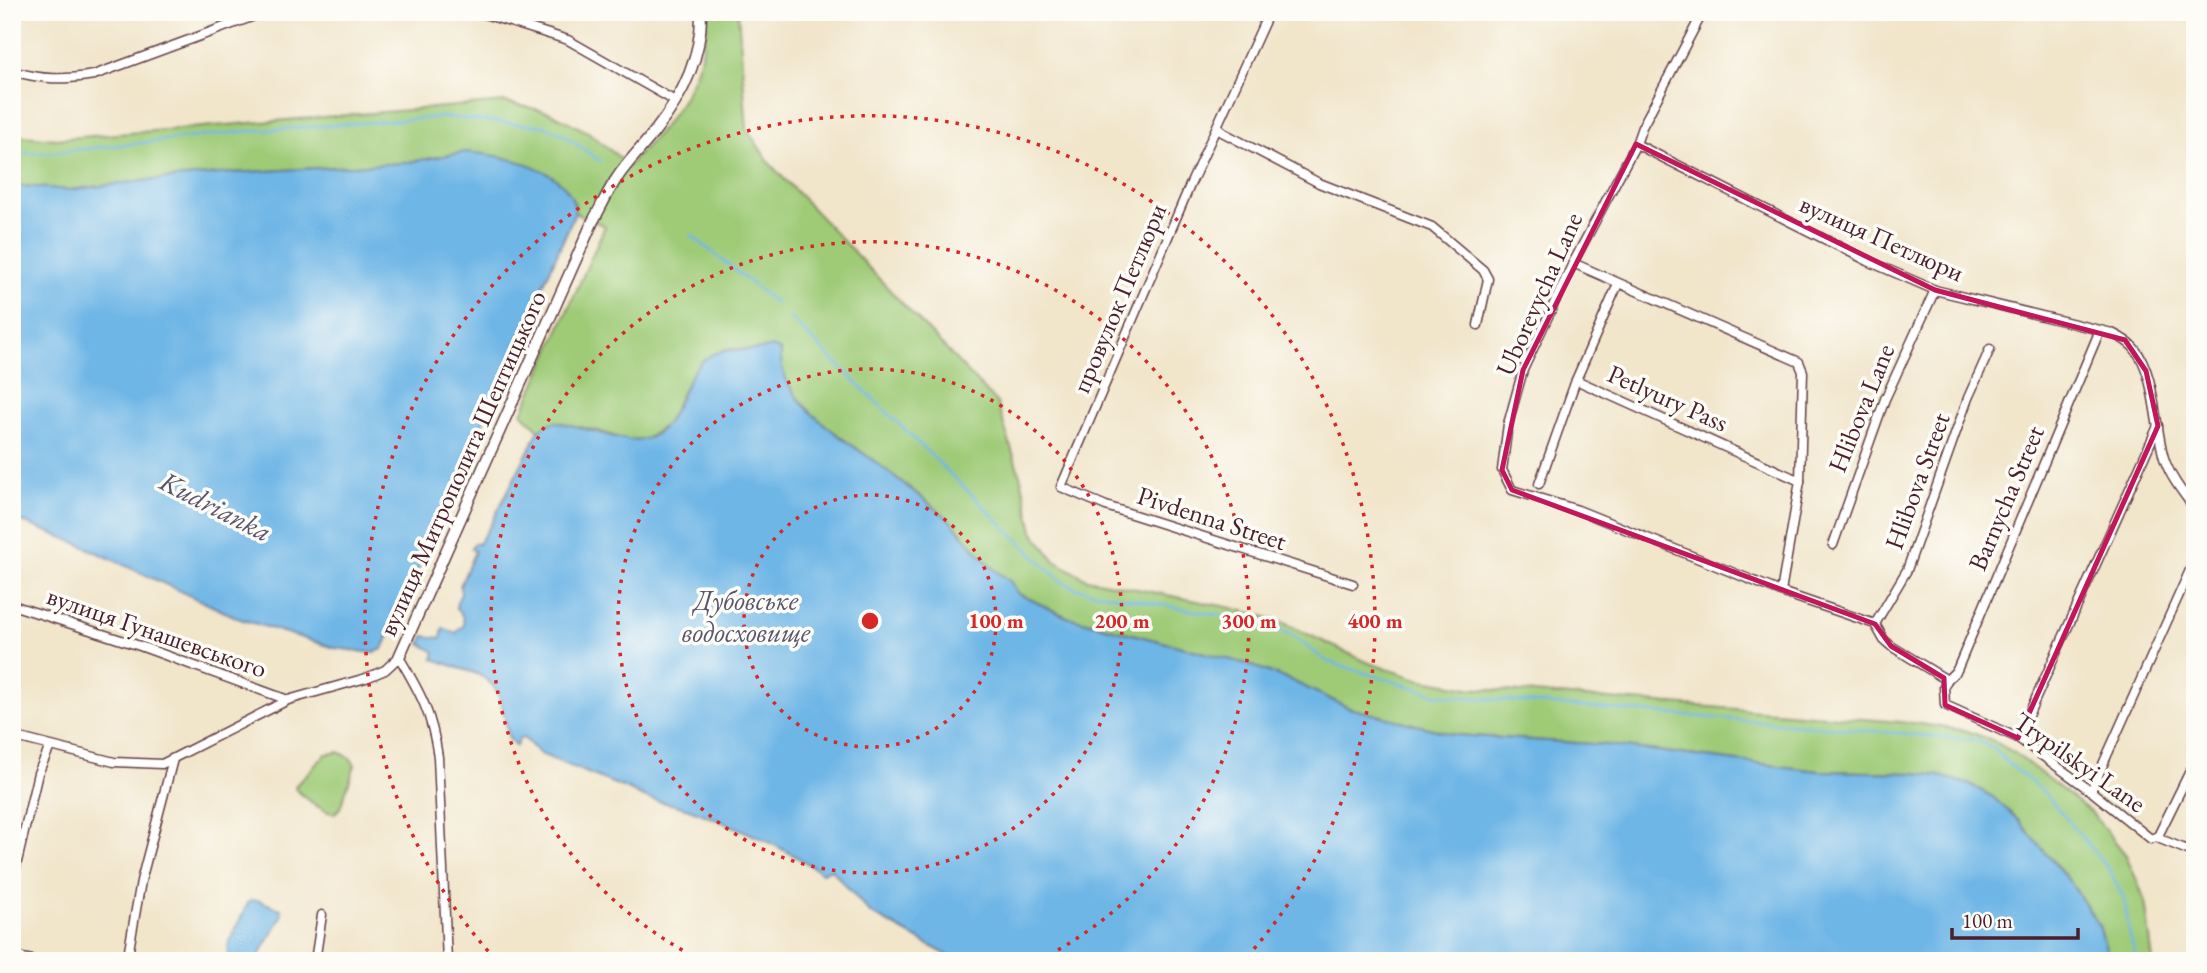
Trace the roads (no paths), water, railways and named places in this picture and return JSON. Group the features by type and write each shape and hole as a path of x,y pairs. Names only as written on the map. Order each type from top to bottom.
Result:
{"street":[{"path":"12,71 47,79 94,75 265,12"},
{"path":"478,12 568,40 675,101"},
{"name":"вулиця Митрополита Шептицького","path":"447,961 436,745 422,696 400,657 593,221 617,177 657,128 686,84 696,58 701,12"},
{"name":"провулок Петлюри","path":"1061,487 1269,12"},
{"path":"1636,144 1642,127 1703,12"},
{"path":"1218,126 1222,132 1319,183 1432,227 1483,270 1488,279 1478,325"},
{"name":"Uborevycha Lane","path":"1636,144 1573,263 1523,370 1508,424 1502,470 1512,490 1578,510 1781,592"},
{"name":"вулиця Петлюри","path":"1636,144 1868,261 1935,290 2100,330 2126,340 2137,351 2146,370 2164,457 2172,477 2195,509"},
{"path":"1573,263 1799,362 1803,372 1800,481 1781,592 1875,624 1884,640 1891,646 1947,680"},
{"name":"Petlyury Pass","path":"1618,284 1576,380 1800,481"},
{"name":"Hlibova Lane","path":"1833,545 1885,399 1935,290"},
{"name":"Barnycha Street","path":"1947,680 1956,670 2100,330"},
{"name":"Hlibova Street","path":"1875,624 1907,570 1968,398 1990,349"},
{"path":"1539,484 1576,380"},
{"path":"2018,738 2158,426"},
{"name":"Pivdenna Street","path":"1061,487 1106,506 1353,584"},
{"path":"2091,791 2195,559"},
{"name":"вулиця Гунашевського","path":"12,605 140,646 288,700"},
{"path":"12,736 114,762 162,764 288,700 366,678 385,670 400,657"},
{"name":"Trypilskyi Lane","path":"1947,680 1944,687 1945,705 2018,738 2151,839 2158,836 2195,853"},
{"path":"12,883 38,773 50,747"},
{"path":"127,961 141,881 173,759"},
{"path":"2158,836 2195,761"},
{"path":"315,961 322,915"},
{"path":"12,956 37,961"}],"water":[{"name":"Kudrianka","path":"466,152 516,160 549,174 562,184 571,197 575,213 383,649 373,653 335,648 240,619 79,544 12,518 12,185 69,190 230,173 404,163"},
{"name":"Дубовське водосховище","path":"772,347 781,351 783,369 790,386 815,416 945,516 989,565 1010,581 1017,593 1067,617 1247,664 1290,680 1349,708 1456,735 1608,745 1819,771 1916,773 1940,776 1971,785 1993,797 2019,821 2071,883 2099,926 2110,961 958,961 870,913 831,869 822,873 740,829 689,809 645,797 540,754 525,739 520,738 516,746 509,739 502,705 494,687 478,674 433,659 435,652 421,644 424,636 441,638 443,628 456,633 464,625 462,615 456,608 461,594 460,586 475,551 471,549 474,543 478,544 490,526 539,430 557,422 617,437 644,439 664,426 689,379 705,359 729,350"},
{"path":"257,900 281,909 282,916 256,961 233,961 228,958 228,945 249,901"}],"waterway":[{"path":"12,153 48,153 242,132 442,117 544,126 564,135 600,161"},
{"path":"691,235 777,304"},
{"path":"790,318 1047,568 1064,583 1078,589 1265,624 1292,635 1326,661 1438,695 1975,740 1992,747 2042,790 2108,868 2124,898 2137,961"}]}
